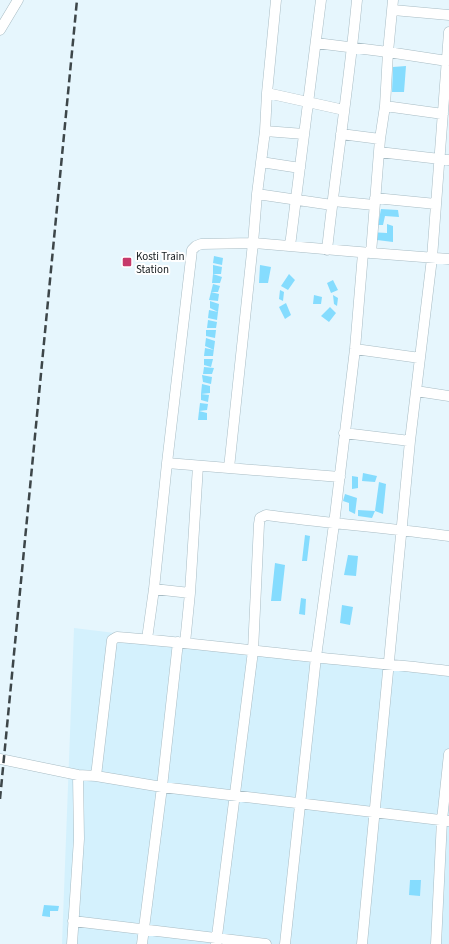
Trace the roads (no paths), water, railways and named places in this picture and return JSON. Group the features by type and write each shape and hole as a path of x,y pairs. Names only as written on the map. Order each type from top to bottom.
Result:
{"street":[{"path":"0,30 18,0"},
{"path":"229,468 253,243 256,194 265,131 267,92 276,0"},
{"path":"290,246 321,0"},
{"path":"327,250 357,0"},
{"path":"285,944 316,658 367,253 375,201 380,139 385,106 388,52 393,5 449,15"},
{"path":"362,944 410,441 432,258 436,204 444,159 443,114 447,83 449,32"},
{"path":"316,43 447,61"},
{"path":"267,92 344,110"},
{"path":"385,106 443,114"},
{"path":"265,131 304,134"},
{"path":"341,134 380,139"},
{"path":"379,152 444,159"},
{"path":"261,162 300,168"},
{"path":"256,194 296,200 332,203 375,201 436,204"},
{"path":"147,639 154,589 192,250 201,244 253,243 449,259"},
{"path":"355,349 420,358"},
{"path":"416,391 449,396"},
{"path":"344,433 410,441"},
{"path":"167,463 340,477"},
{"path":"142,944 162,786 190,593 198,466"},
{"path":"216,941 252,651 260,518 266,515 449,536"},
{"path":"154,589 190,593"},
{"path":"96,776 112,640 117,636 449,671"},
{"path":"436,944 446,820 449,754"},
{"path":"0,759 78,775 446,820"},
{"path":"72,944 79,839 78,775"},
{"path":"73,921 144,929 216,941 266,944"}],"railway":[{"path":"0,799 77,0"}],"place":[{"name":"Kosti Train Station","path":"127,262"}]}
